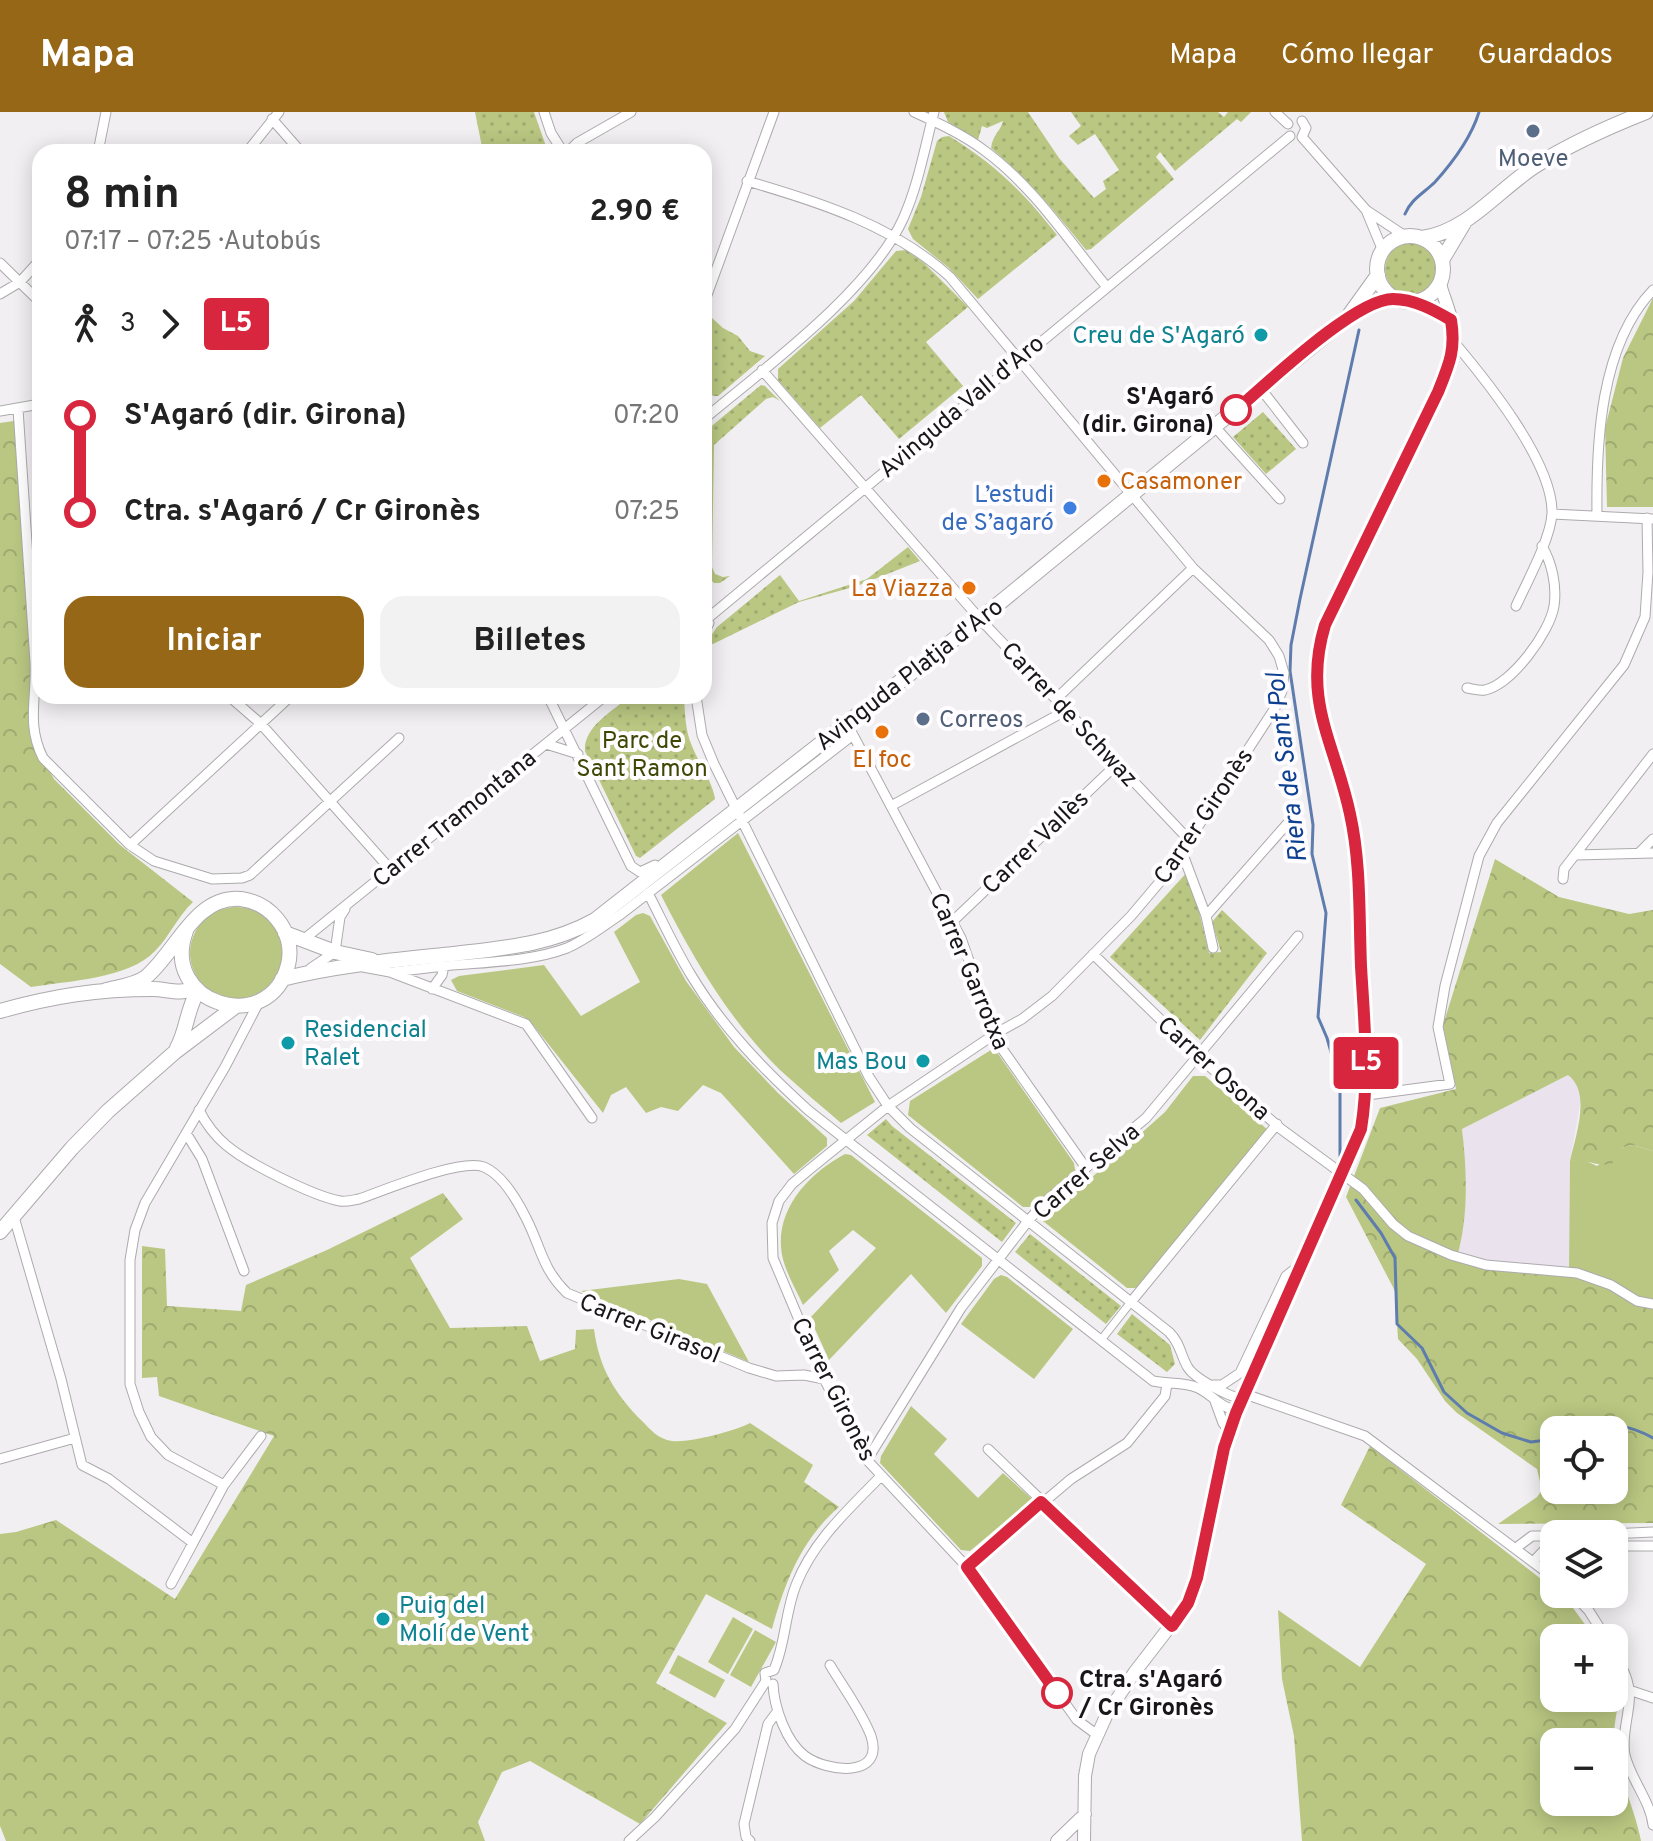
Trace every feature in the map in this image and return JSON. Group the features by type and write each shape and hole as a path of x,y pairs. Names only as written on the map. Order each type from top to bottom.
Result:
{"main road":[{"path":"1422,238 1435,247 1442,260 1440,284 1428,297 1411,302 1395,299 1384,289 1378,275 1378,261 1394,240 1405,236 1437,236 1466,221 1535,167 1595,134 1646,112"},
{"path":"1442,260 1466,221"},
{"path":"1349,316 1378,275"},
{"name":"Avinguda Platja d'Aro","path":"282,979 360,962 386,967 529,946 556,938 595,920 699,840 738,816 849,729 1349,316 1382,301 1395,299"},
{"path":"0,1232 90,1129 175,1052 238,1006 260,1000 272,992 282,979 289,958 285,933 277,918 264,907 236,899 219,901 204,909 168,956 143,980 106,990"},
{"path":"186,931 182,957 186,973 196,989 214,1002 238,1006"},
{"path":"285,933 360,962"},
{"path":"0,1011 50,997 106,990 165,989 181,993 196,989"},
{"path":"165,989 178,998 189,1013"},
{"path":"175,1052 185,1034 196,989"}],"street":[{"path":"100,144 106,112"},
{"path":"544,112 551,133 559,144"},
{"path":"576,144 631,112"},
{"path":"712,280 774,112"},
{"path":"914,112 933,116 984,150 1012,174 1047,211 1106,286"},
{"path":"1275,112 1288,124"},
{"path":"253,144 275,116 295,144"},
{"path":"712,412 846,295 881,255 903,218 933,116"},
{"path":"1305,116 1306,128 1302,137 1295,139 1290,136 1288,124 1305,116"},
{"name":"Avinguda Vall d'Aro","path":"712,610 1290,136"},
{"path":"1302,137 1366,210 1405,236"},
{"name":"Carrer Gironès","path":"747,181 874,225 930,259 950,277 1193,568 1258,627 1279,656 1284,673 1282,691 1275,708 1190,841 1131,916 1052,996 888,1106 792,1184 779,1201 772,1223 773,1258 824,1379 867,1460 967,1567 1077,1720 1096,1734"},
{"path":"1366,210 1383,251"},
{"path":"0,263 32,294"},
{"path":"0,294 20,282 32,269"},
{"path":"1061,1836 1084,1839 1085,1776 1096,1734 1134,1673 1188,1603 1197,1578 1230,1432 1361,1129 1367,1095 1358,892 1351,815 1320,710 1315,682 1317,651 1325,625 1450,363 1454,342 1440,284"},
{"path":"1597,515 1597,443 1608,386 1631,320 1653,290"},
{"path":"1411,302 1451,320"},
{"path":"1454,342 1512,415 1548,484 1552,514 1516,606"},
{"name":"Carrer de Schwaz","path":"762,370 980,619 1190,841"},
{"path":"1261,389 1303,443"},
{"path":"0,411 32,406"},
{"path":"18,409 32,583"},
{"path":"1215,427 1280,499"},
{"path":"1367,1095 1450,1084 1438,1027 1445,986 1479,856 1497,823 1624,665 1645,617 1650,518 1552,514"},
{"path":"1467,688 1487,689 1499,682 1525,658 1549,622 1553,608 1553,578 1549,558 1542,546"},
{"path":"1056,699 1193,568"},
{"path":"34,704 32,727 43,758 130,845 154,861 212,879 250,875 399,738"},
{"path":"238,704 261,724 391,870"},
{"path":"130,845 282,704"},
{"path":"552,704 636,871 648,871 685,843 699,840"},
{"name":"Carrer Tramontana","path":"303,940 595,704"},
{"path":"697,704 702,735 738,816 869,1077 888,1106 910,1128 1178,1341 1188,1369 1199,1378 1242,1401 1365,1436 1540,1567"},
{"path":"891,806 1067,710"},
{"name":"Carrer Garrotxa","path":"849,729 953,921 998,1043 1086,1168"},
{"path":"546,744 578,754"},
{"path":"1563,879 1564,869 1653,754"},
{"name":"Carrer Vallès","path":"953,921 1117,764"},
{"path":"386,967 444,966 531,956 568,947 620,915 738,816"},
{"path":"1206,916 1287,824"},
{"path":"1639,853 1653,839"},
{"path":"1182,852 1206,916 1213,948"},
{"path":"1576,855 1653,853"},
{"path":"648,893 691,975 719,1017 765,1071 845,1141 1153,1381 1195,1386 1231,1410 1242,1401"},
{"path":"297,974 326,960 335,952 340,917 348,904"},
{"path":"337,936 360,962"},
{"name":"Carrer Selva","path":"867,1460 961,1308 1028,1221 1045,1202 1146,1118 1298,936"},
{"name":"Carrer Osona","path":"1093,954 1199,1057 1277,1124 1363,1189 1393,1224 1408,1236 1451,1255 1486,1265 1577,1273 1611,1285 1637,1301 1653,1304"},
{"path":"432,989 444,966"},
{"path":"386,967 432,989 526,1024 592,1118"},
{"path":"224,1485 168,1455 151,1437 139,1412 130,1384 130,1260 135,1230 145,1203 260,1000"},
{"path":"238,1006 246,1018 246,1029"},
{"name":"Carrer Girasol","path":"199,1110 208,1128 245,1159 343,1202 461,1165 481,1165 497,1174 510,1191 527,1218 544,1266 567,1293 749,1368 776,1376 804,1375 824,1379"},
{"path":"1101,1340 1277,1124"},
{"path":"186,1133 202,1159 244,1271"},
{"path":"14,1217 82,1465 109,1479 193,1543"},
{"path":"1213,1385 1222,1385 1240,1373 1286,1276 1303,1263"},
{"path":"967,1567 1041,1502 1127,1443 1165,1396 1167,1384"},
{"path":"1215,1401 1230,1432"},
{"path":"171,1584 224,1485 261,1436"},
{"path":"1,1458 75,1438"},
{"path":"988,1449 1172,1626"},
{"path":"830,1665 871,1737 872,1754 863,1766 844,1771 823,1766 803,1755 777,1712 766,1672 774,1670 781,1655 795,1587 807,1561 825,1535 881,1476"},
{"path":"1628,1533 1653,1532"},
{"path":"1516,1548 1532,1536 1540,1536"},
{"path":"1628,1547 1653,1548"},
{"path":"1533,1562 1540,1554"},
{"path":"1628,1681 1623,1740 1625,1754 1653,1825"},
{"path":"629,1841 642,1836 735,1729 769,1683"},
{"path":"1629,1690 1653,1698"},
{"path":"750,1841 746,1837 744,1824 768,1724 777,1712"},
{"path":"1061,1836 1085,1814"}],"shaded area":[{"path":"1568,1075 1575,1081 1581,1098 1570,1161 1569,1269 1488,1262 1458,1252 1466,1184 1462,1129"}],"green space":[{"path":"475,112 534,112 545,144 481,144"},
{"path":"944,112 1028,112 1059,158 1094,198 1106,189 1103,181 1119,170 1095,134 1078,145 1069,136 1081,126 1071,112 1218,112 1224,117 1228,112 1251,112 1241,122 1237,119 1175,171 1160,152 1156,157 1174,179 1086,250 1029,184 991,148 1003,121 987,128 982,126 978,140 948,122"},
{"path":"949,136 1008,180 1057,235 978,299 949,268 913,239 908,229 937,141"},
{"path":"1411,243 1430,250 1437,269 1430,288 1411,295 1392,288 1385,269 1392,250"},
{"path":"906,250 924,263 968,307 926,342 963,386 899,439 861,395 820,428 778,380 778,369 854,301 896,251"},
{"path":"1653,298 1653,507 1607,507 1605,428 1623,358"},
{"path":"712,318 738,336 750,351 765,356 718,396 713,396"},
{"path":"761,385 780,401 773,397 766,399 714,445 712,567 712,426"},
{"path":"1263,412 1296,449 1266,474 1233,437"},
{"path":"20,420 32,630 31,737 54,779 120,845 193,902 155,951 130,968 97,977 31,987 0,964 0,423"},
{"path":"908,547 920,561 857,586 799,602 712,644 712,634 717,627 780,575 799,601 867,579"},
{"path":"712,567 715,574 730,576 720,583 714,583"},
{"name":"Parc de Sant Ramon","path":"620,704 685,704 690,740 715,799 640,858 636,856 585,751 589,734"},
{"path":"738,833 875,1102 841,1123 780,1070 744,1030 699,965 661,895"},
{"path":"1495,859 1559,897 1629,914 1653,910 1653,1151 1632,1145 1621,1148 1612,1164 1570,1161 1580,1104 1575,1083 1568,1075 1462,1129 1466,1195 1456,1260 1483,1268 1579,1278 1653,1309 1653,1523 1540,1520 1540,1524 1498,1524 1540,1493 1540,1504 1628,1504 1628,1416 1540,1416 1540,1482 1537,1469 1457,1413 1445,1401 1417,1359 1398,1339 1395,1291 1346,1197 1380,1108 1456,1089 1443,1025"},
{"path":"1189,870 1209,953 1221,952 1212,922 1222,910 1267,953 1200,1040 1110,957"},
{"path":"236,907 254,911 268,921 278,935 282,953 278,971 268,985 254,995 236,999 218,995 204,985 194,971 190,953 194,935 204,921 218,911"},
{"path":"643,913 650,916 686,981 734,1047 827,1138 827,1146 794,1174 721,1093 703,1085 678,1111 661,1107 646,1113 626,1087 611,1095 603,1113 524,1017 457,991 451,980 459,976 544,965 581,1016 640,982 614,932"},
{"path":"994,1048 1074,1163 1075,1170 1033,1207 1023,1207 908,1115 910,1101"},
{"path":"1193,1076 1205,1076 1268,1130 1154,1273 1136,1288 1127,1288 1043,1221 1165,1112"},
{"path":"886,1119 1016,1223 1002,1242 867,1135"},
{"path":"1632,1145 1653,1151 1653,1301 1604,1277 1569,1269 1570,1161 1582,1159 1597,1166 1621,1148"},
{"path":"845,1154 851,1155 982,1258 982,1266 946,1313 911,1274 829,1360 810,1318 876,1248 853,1230 829,1251 839,1270 803,1305 784,1262 781,1232 799,1192 820,1170"},
{"path":"443,1193 463,1219 410,1258 450,1328 527,1326 540,1361 575,1349 576,1330 594,1329 610,1380 624,1401 655,1434 672,1441 689,1440 750,1423 813,1465 804,1482 839,1507 814,1533 796,1563 772,1629 706,1594 656,1683 727,1723 640,1824 530,1761 502,1772 478,1822 485,1841 6,1841 0,1826 0,1534 56,1520 175,1599 274,1436 159,1396 157,1377 142,1378 142,1246 165,1249 167,1306 241,1311 246,1285 327,1250"},
{"path":"1030,1234 1121,1306 1106,1324 1015,1252"},
{"path":"1001,1275 1073,1329 1034,1379 961,1324 994,1279"},
{"path":"679,1279 707,1284 749,1362 581,1291"},
{"path":"1132,1314 1170,1345 1175,1364 1167,1372 1117,1334"},
{"path":"911,1406 947,1439 934,1454 978,1498 1003,1473 1032,1499 970,1551 961,1550 880,1463 881,1456"},
{"path":"1370,1446 1540,1578 1540,1608 1573,1608 1585,1624 1540,1624 1540,1712 1616,1712 1614,1728 1540,1728 1540,1816 1628,1816 1628,1796 1641,1841 1302,1841 1294,1736 1282,1679 1278,1610 1360,1667 1426,1564 1341,1505"},
{"path":"733,1617 753,1629 728,1674 708,1662"},
{"path":"755,1630 776,1642 751,1687 730,1675"},
{"path":"678,1655 725,1680 715,1698 669,1673"}],"waterway":[{"name":"Riera de Sant Pol","path":"1405,214 1414,200 1435,182 1455,158 1479,112"},
{"name":"Riera de Sant Pol","path":"1340,1156 1340,1084 1318,1017 1326,913 1312,854 1313,825 1290,671 1291,645 1300,599 1359,330"},
{"name":"Riera de Sant Pol","path":"1356,1200 1395,1258 1397,1324 1422,1348 1444,1392 1467,1413 1502,1433 1531,1442 1540,1441"},
{"name":"Riera de Sant Pol","path":"1628,1428 1653,1438"}],"bus line":[{"name":"L5","path":"1057,1693 967,1567 1041,1502 1172,1626 1188,1603 1197,1578 1224,1448 1236,1413 1361,1129 1367,1095 1358,892 1351,815 1320,710 1315,682 1317,651 1325,625 1450,363 1454,342 1451,320 1422,305 1395,299 1382,301 1349,316 1236,410"}],"place":[{"name":"Moeve","path":"1533,131"},
{"name":"Creu de S'Agaró","path":"1261,335"},
{"name":"S'Agaró (dir. Girona)","path":"1236,410"},
{"name":"Casamoner","path":"1104,481"},
{"name":"L’estudi de S’agaró","path":"1070,508"},
{"name":"La Viazza","path":"969,588"},
{"name":"Correos","path":"923,719"},
{"name":"El foc","path":"882,732"},
{"name":"Residencial Ralet","path":"288,1043"},
{"name":"Mas Bou","path":"923,1061"},
{"name":"Puig del Molí de Vent","path":"383,1619"},
{"name":"Ctra. s'Agaró / Cr Gironès","path":"1057,1693"}]}
